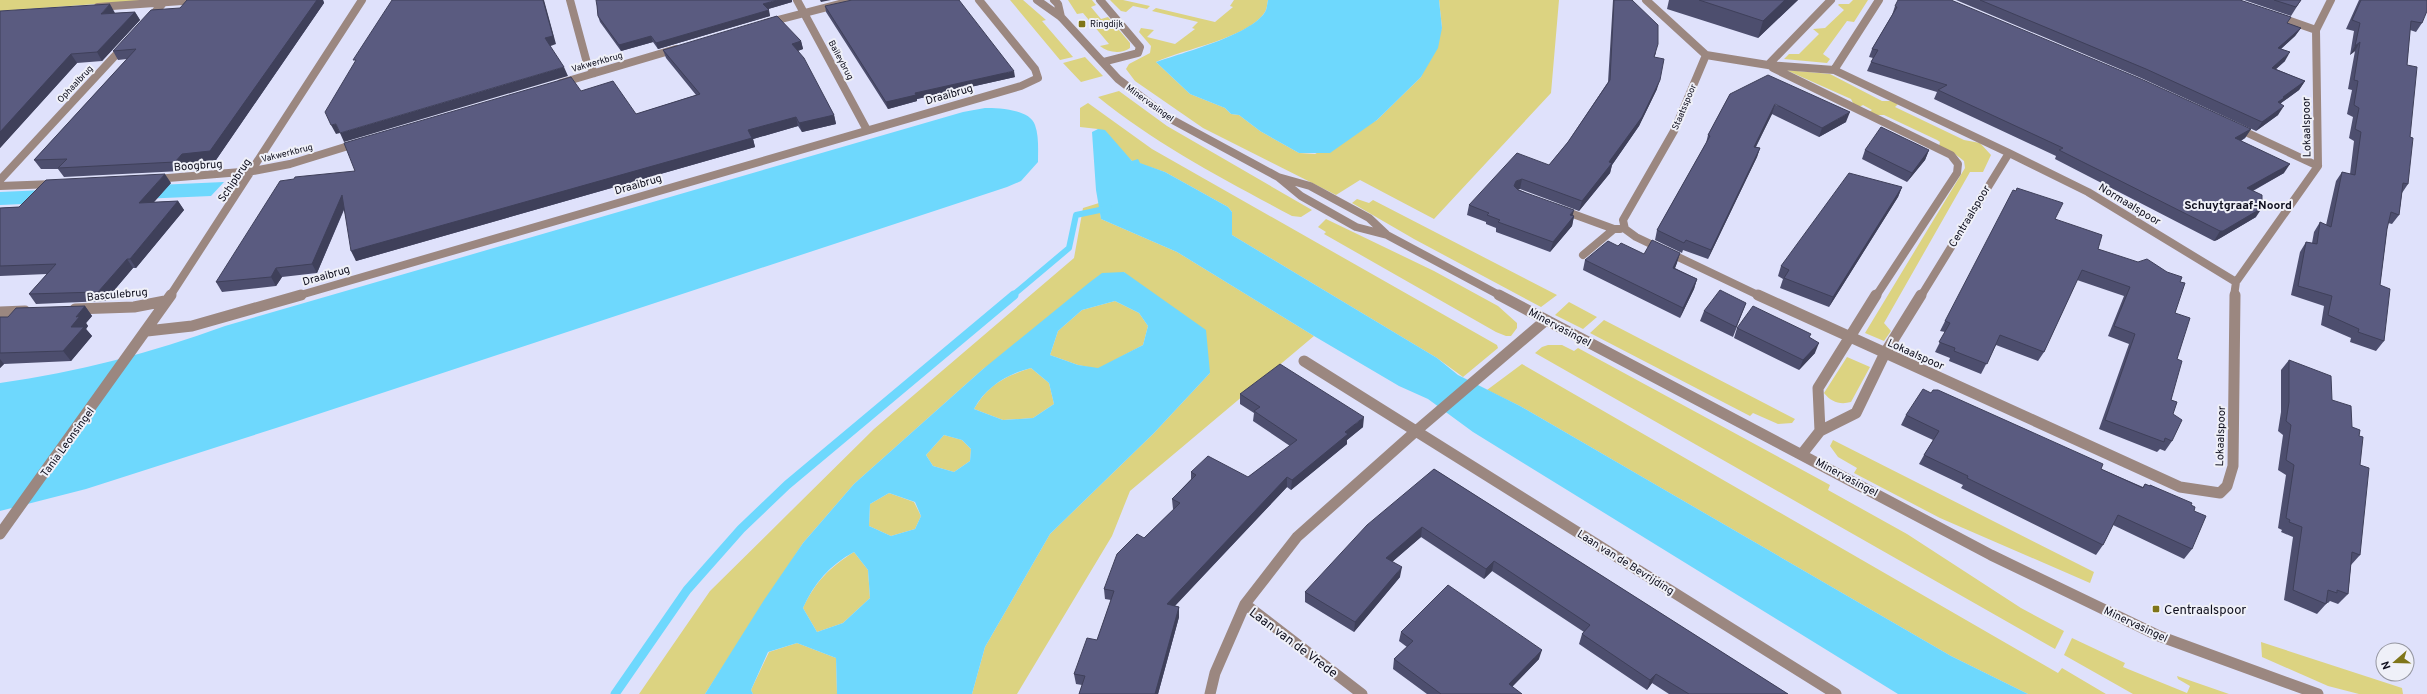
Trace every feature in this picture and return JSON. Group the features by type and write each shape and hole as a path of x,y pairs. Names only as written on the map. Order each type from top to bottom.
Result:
{"street":[{"path":"86,8 196,0"},
{"name":"Schipbrug","path":"134,350 165,301 253,171 362,0"},
{"path":"570,0 587,63 595,73"},
{"name":"Baileybrug","path":"796,0 867,130"},
{"path":"760,25 803,12 856,0"},
{"name":"Draaibrug","path":"147,331 192,326 1021,86 1038,78 1035,69 979,0"},
{"name":"Minervasingel","path":"1037,0 1061,17 1129,88 1169,118 1278,177 1301,196 1356,227 1387,235 1990,555 2159,636 2318,694"},
{"name":"Minervasingel","path":"1054,0 1058,4 1061,17"},
{"path":"1100,0 1140,47 1138,53 1103,62"},
{"path":"1646,0 1706,55 1768,65 1834,70 2009,153"},
{"path":"1768,65 1831,0"},
{"path":"1834,70 1879,0"},
{"name":"Lokaalspoor","path":"1848,337 2180,487 2220,493 2227,486 2233,466 2234,300 2236,282 2318,166 2316,30 2331,0"},
{"path":"143,25 164,2"},
{"path":"2271,15 2316,30"},
{"name":"Ophaalbrug","path":"0,180 132,37"},
{"name":"Vakwerkbrug","path":"551,86 688,46"},
{"name":"Staatsspoor","path":"1625,229 1623,220 1674,131 1706,55"},
{"path":"1768,65 1951,155 1958,164 1957,173 1848,337 1818,388 1820,431"},
{"path":"2225,123 2318,166"},
{"name":"Vakwerkbrug","path":"253,171 290,164 365,141"},
{"name":"Normaalspoor","path":"2009,153 2088,192 2236,282"},
{"name":"Centraalspoor","path":"1802,454 1820,431 1856,414 1885,353 2009,153"},
{"name":"Boogbrug","path":"147,180 253,171"},
{"name":"Minervasingel","path":"1278,177 1310,186 1369,218 1387,235"},
{"path":"0,186 62,184"},
{"path":"1555,208 1614,229 1625,229 1636,237 1848,337"},
{"path":"1583,256 1614,229"},
{"name":"Basculebrug","path":"64,310 134,307 165,301"},
{"path":"0,312 32,311"},
{"path":"1210,694 1215,673 1245,604 1297,537 1416,431 1546,320"},
{"name":"Tania Leonsingel","path":"0,534 134,350"},
{"name":"Laan van de Bevrijding","path":"1304,361 1836,694"},
{"name":"Laan van de Vrede","path":"1245,604 1362,694"}],"shaded area":[{"path":"0,0 152,0 0,11"},
{"path":"1010,0 1023,0 1046,20 1042,21 1073,57 1060,60"},
{"path":"1068,0 1092,0 1096,5 1091,7 1101,19 1108,17 1130,43 1130,48 1115,52 1100,46 1109,44 1083,13 1077,14"},
{"path":"1110,0 1123,0 1150,6 1147,9 1133,6 1126,12 1121,11"},
{"path":"1234,0 1268,0 1265,12 1257,21 1245,29 1215,42 1156,62 1190,94 1225,108 1231,114 1239,115 1260,131 1299,153 1315,154 1377,120 1421,77 1442,28 1439,0 1559,0 1551,93 1434,219 1360,180 1336,195 1203,128 1135,81 1126,69 1129,64 1150,53 1151,46 1139,32 1141,28 1154,30 1147,37 1175,44 1195,29 1192,28 1198,22 1152,11 1156,8 1215,22 1233,7 1230,6"},
{"path":"1853,0 1868,0 1854,22 1847,21 1823,54 1830,59 1827,63 1784,59 1789,54 1799,54 1819,34 1813,29 1825,28 1844,10 1838,5 1839,4 1849,4"},
{"path":"1085,57 1103,76 1081,82 1063,63"},
{"path":"1786,70 1830,74 1882,101 1891,101 1898,104 1895,107 1964,140 1980,143 1991,155 1983,172 1970,172 1884,323 1891,331 1884,341 1865,333 1965,168 1964,161 1955,154 1939,146 1940,142 1937,140 1884,115 1874,115 1869,112 1872,110 1863,105 1859,107 1854,105 1851,99"},
{"path":"1119,91 1167,126 1312,210 1301,217 1292,216 1192,161 1144,131 1098,97"},
{"path":"1088,103 1152,149 1497,345 1498,348 1463,377 1437,358 1232,235 1232,212 1228,207 1165,172 1132,161 1098,129 1080,127 1080,108"},
{"path":"1357,199 1369,203 1373,200 1557,295 1541,307 1414,239 1352,203"},
{"path":"1099,203 1101,219 1177,252 1314,336 1130,491 1112,536 1017,694 972,694 985,647 1050,534 1154,433 1210,373 1124,272 983,369 854,484 803,543 705,694 639,694 710,591 874,429 1074,258 1083,208"},
{"path":"1326,219 1434,271 1498,306 1517,323 1517,328 1511,336 1506,336 1496,332 1324,234 1326,232 1318,227"},
{"path":"1115,301 1139,313 1148,326 1143,345 1098,369 1078,365 1050,355 1058,331 1082,310"},
{"path":"1569,302 1597,317 1583,329 1555,315"},
{"path":"1604,320 1795,419 1792,423 1778,424 1753,413 1750,416 1590,333"},
{"path":"1548,345 1562,345 1574,351 1578,348 1830,485 1828,490 1907,534 2021,608 2064,631 2055,649 1535,353 1542,347"},
{"path":"1847,357 1870,367 1851,402 1839,403 1830,399 1824,393"},
{"path":"1522,364 2058,673 2062,668 2106,694 2028,694 1951,656 1520,406 1487,390"},
{"path":"1031,368 1049,383 1054,404 1033,418 1003,420 974,409 985,394 998,382 1013,374"},
{"path":"944,435 962,440 971,449 970,461 954,472 933,466 926,455"},
{"path":"1833,440 2094,572 2090,583 1940,518 1854,473 1857,468 1838,457 1830,446"},
{"path":"889,493 914,502 921,516 915,529 891,536 869,526 870,504"},
{"path":"854,552 868,570 870,598 843,623 817,632 803,608 813,590 830,569"},
{"path":"2072,638 2125,663 2123,667 2187,693 2190,686 2178,679 2177,676 2229,694 2133,694 2064,655"},
{"path":"2261,642 2375,679 2375,682 2384,682 2402,688 2403,694 2359,694 2328,686 2262,657"},
{"path":"797,643 836,658 837,694 753,694 751,690 769,652"}],"water":[{"path":"1268,0 1439,0 1442,28 1438,48 1421,77 1377,120 1330,153 1299,153 1260,131 1239,115 1231,114 1225,108 1190,94 1156,62 1231,36 1246,28 1265,12"},
{"path":"985,108 1013,110 1027,116 1035,125 1038,143 1038,162 1021,181 1007,187 276,428 86,489 0,511 0,383 58,373 142,353 225,326 963,112"},
{"path":"1098,129 1105,130 1132,161 1138,159 1140,163 1165,172 1228,207 1232,212 1232,235 1437,358 1458,375 1520,406 1951,656 2028,694 1898,694 1473,432 1428,399 1399,386 1177,252 1101,219 1096,190 1092,132"},
{"path":"224,182 211,196 0,205 0,192"},
{"path":"1124,272 1206,330 1210,373 1154,433 1050,534 985,647 972,694 837,694 836,658 797,643 768,652 751,690 753,694 705,694 764,600 803,543 854,484 983,369 1102,273","holes":["1115,301 1139,313 1148,326 1143,345 1098,368 1078,365 1050,355 1058,331 1082,310","1031,368 1049,383 1054,404 1033,418 1003,420 974,409 985,394 998,382","944,435 962,440 971,449 970,461 954,472 933,466 926,455","889,493 915,502 921,516 915,529 891,536 869,526 870,504","854,552 868,570 870,598 843,623 817,632 803,608 807,599 818,583 837,563"]}],"building":[{"path":"187,0 317,0 210,151 182,154 175,162 58,168 67,159 34,160 136,49 113,51 151,10 180,8"},
{"path":"392,0 543,0 553,36 545,38 564,67 340,133 336,124 331,125 325,112 356,60 353,60"},
{"path":"596,0 777,0 763,4 769,10 656,43 651,36 619,45 598,16"},
{"path":"852,0 959,0 1014,71 915,93 916,95 886,102 825,6"},
{"path":"1614,0 1632,0 1658,25 1658,44 1654,57 1664,59 1660,80 1642,117 1609,162 1612,163 1582,201 1522,179 1516,181 1514,186 1518,190 1574,210 1570,215 1574,216 1553,242 1498,222 1500,220 1487,215 1489,213 1469,205 1517,153 1549,165 1568,142 1610,80"},
{"path":"1699,0 1785,0 1763,21"},
{"path":"1898,0 1951,0 2141,79 2251,129 2235,138 2290,164 2247,188 2262,195 2262,208 2223,231 2220,231 2059,150 2063,148 1938,90 1947,85 1871,62 1878,50 1872,49 1897,7 1895,6"},
{"path":"1980,0 2240,0 2291,17 2287,23 2301,28 2278,48 2290,52 2272,68 2305,81 2278,102 2284,106 2262,122 2146,69"},
{"path":"2274,0 2301,0 2296,7"},
{"path":"2361,0 2427,0 2427,11 2422,23 2411,21 2407,65 2417,67 2410,137 2413,138 2408,184 2403,183 2399,215 2391,212 2387,229 2380,285 2390,289 2384,341 2358,332 2359,329 2328,315 2332,296 2298,286 2306,242 2317,244 2320,222 2331,227 2342,172 2355,175 2361,132 2355,129 2359,108 2354,105 2358,81 2354,80 2360,42 2355,46 2360,23 2352,20"},
{"path":"110,4 101,14 135,12 97,52 71,54 0,132 0,11"},
{"path":"777,16 801,41 792,44 804,58 834,115 799,123 796,117 748,130 752,138 351,251 342,195 312,264 276,268 271,277 216,282 280,181 294,179 295,177 355,171 344,143 571,77 581,91 613,81 636,114 700,94 663,50"},
{"path":"1768,75 1850,112 1822,128 1775,104 1754,147 1760,148 1711,250 1686,240 1684,243 1657,230 1710,136 1708,135 1730,94"},
{"path":"1881,127 1929,150 1912,173 1865,150"},
{"path":"1849,173 1902,187 1833,297 1784,278 1789,270 1781,266"},
{"path":"165,174 139,203 178,201 130,259 127,259 98,292 29,294 56,264 0,266 0,208 19,207 46,180"},
{"path":"2017,188 2063,203 2055,219 2102,235 2098,249 2138,262 2147,259 2167,272 2182,277 2180,282 2185,283 2175,313 2190,318 2177,359 2182,361 2171,400 2177,402 2173,414 2182,420 2172,441 2165,438 2164,442 2105,420 2135,334 2114,326 2130,287 2082,270 2044,352 2000,335 1987,364 1954,351 1955,348 1939,342 1950,323 1945,321 2013,190 2016,191"},
{"path":"1652,240 1680,253 1673,268 1697,279 1683,308 1585,260 1608,241 1618,246 1621,243 1644,254"},
{"path":"1720,290 1746,303 1736,327 1704,311"},
{"path":"85,306 76,317 80,316 71,327 84,327 63,351 0,353 0,317 8,317 16,308"},
{"path":"1753,306 1811,334 1809,337 1819,343 1803,360 1737,328"},
{"path":"2289,360 2331,376 2332,400 2351,406 2352,427 2360,430 2359,436 2363,437 2360,465 2369,468 2360,555 2352,552 2348,594 2337,590 2337,593 2328,590 2326,604 2293,590 2302,527 2289,522 2290,520 2286,518 2294,465 2286,460 2291,425 2286,421 2289,402"},
{"path":"1280,364 1364,417 1345,432 1348,434 1292,480 1287,477 1167,604 1179,607 1155,694 1079,694 1085,676 1074,674 1087,638 1097,640 1114,591 1104,589 1117,554 1137,534 1144,538 1180,503 1172,499 1196,475 1191,472 1208,456 1248,477 1297,440 1254,411 1260,407 1240,394"},
{"path":"1923,389 1931,393 1933,390 1938,390 2103,464 2101,469 2143,488 2145,484 2150,485 2192,503 2191,505 2195,507 2194,511 2206,516 2192,549 2118,515 2103,545 1967,478 1968,476 1924,455 1939,431 1906,415"},
{"path":"1434,469 1788,694 1689,694 1656,674 1650,680 1582,634 1590,625 1494,561 1486,569 1422,527 1386,558 1402,567 1355,622 1305,592 1367,525"},
{"path":"1448,585 1542,650 1509,684 1522,694 1441,694 1394,659 1413,641 1401,632"}],"waterway":[{"path":"1012,296 1069,248 1076,215 1109,208"},
{"path":"615,694 687,590 741,529 787,485 1014,295"}],"place":[{"name":"Ringdijk","path":"1082,24"},
{"name":"Centraalspoor","path":"2156,609"}],"district":[{"name":"Schuytgraaf-Noord","path":"2238,205"}]}
